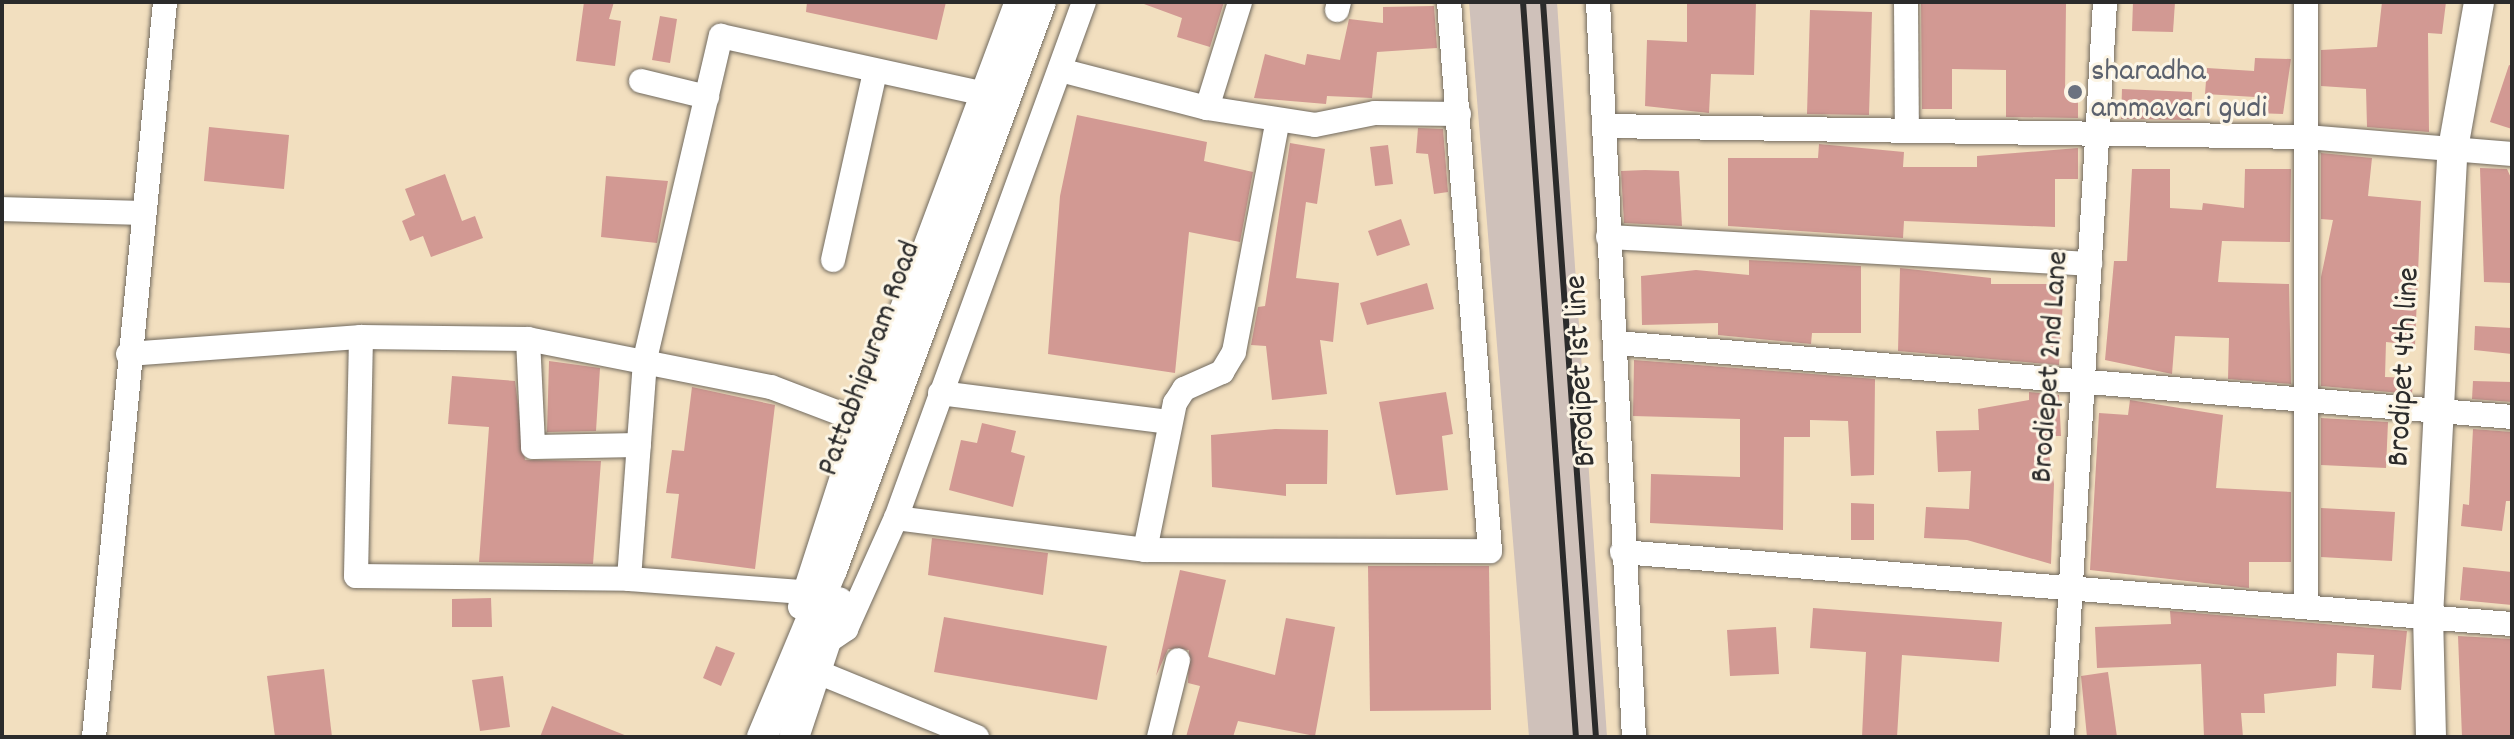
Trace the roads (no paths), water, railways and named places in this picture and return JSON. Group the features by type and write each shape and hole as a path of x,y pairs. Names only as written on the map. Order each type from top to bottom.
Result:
{"street":[{"path":"94,737 141,213 165,2"},
{"path":"814,652 801,592 860,421 1017,2"},
{"name":"Pattabhipuram Road","path":"794,737 814,652 1041,2"},
{"name":"Pattabhipuram Road","path":"926,336 1056,2"},
{"path":"814,652 846,629 896,518 1084,2"},
{"path":"1207,108 1240,2"},
{"path":"896,518 1145,550 1490,551 1449,2"},
{"name":"Brodipet 1st line","path":"1598,2 1608,237 1616,343 1622,552 1634,737"},
{"path":"1906,2 1907,130"},
{"name":"Brodiepet 2nd Lane","path":"2062,737 2080,381 2099,135 2105,2"},
{"path":"2306,2 2312,404 2306,606"},
{"name":"Brodipet 4th line","path":"2431,737 2428,617 2452,154 2479,2"},
{"path":"629,579 645,359 721,36 985,94"},
{"path":"1060,70 1207,108 1315,125 1375,113 1459,114"},
{"path":"833,260 875,72"},
{"path":"641,81 707,97"},
{"path":"1145,550 1170,422 1184,389 1230,364 1278,120"},
{"path":"1604,126 2306,137 2452,154 2512,154"},
{"path":"2,209 141,213"},
{"path":"1608,237 2090,264"},
{"path":"128,354 361,337 528,339 645,359 771,387 860,421"},
{"path":"361,337 356,576 629,579 801,592"},
{"path":"528,339 533,447 639,445"},
{"path":"1616,343 2080,381 2312,404 2512,417"},
{"path":"940,393 1170,422"},
{"path":"1622,552 2072,585 2512,624"},
{"path":"814,652 977,737"},
{"name":"Pattabhipuram Road","path":"762,737 814,652"},
{"path":"1159,737 1178,660"}],"railway":[{"path":"1523,2 1576,737"},
{"path":"1543,2 1596,737"}],"place":[{"name":"sharadha ammavari gudi","path":"2075,92"}]}
